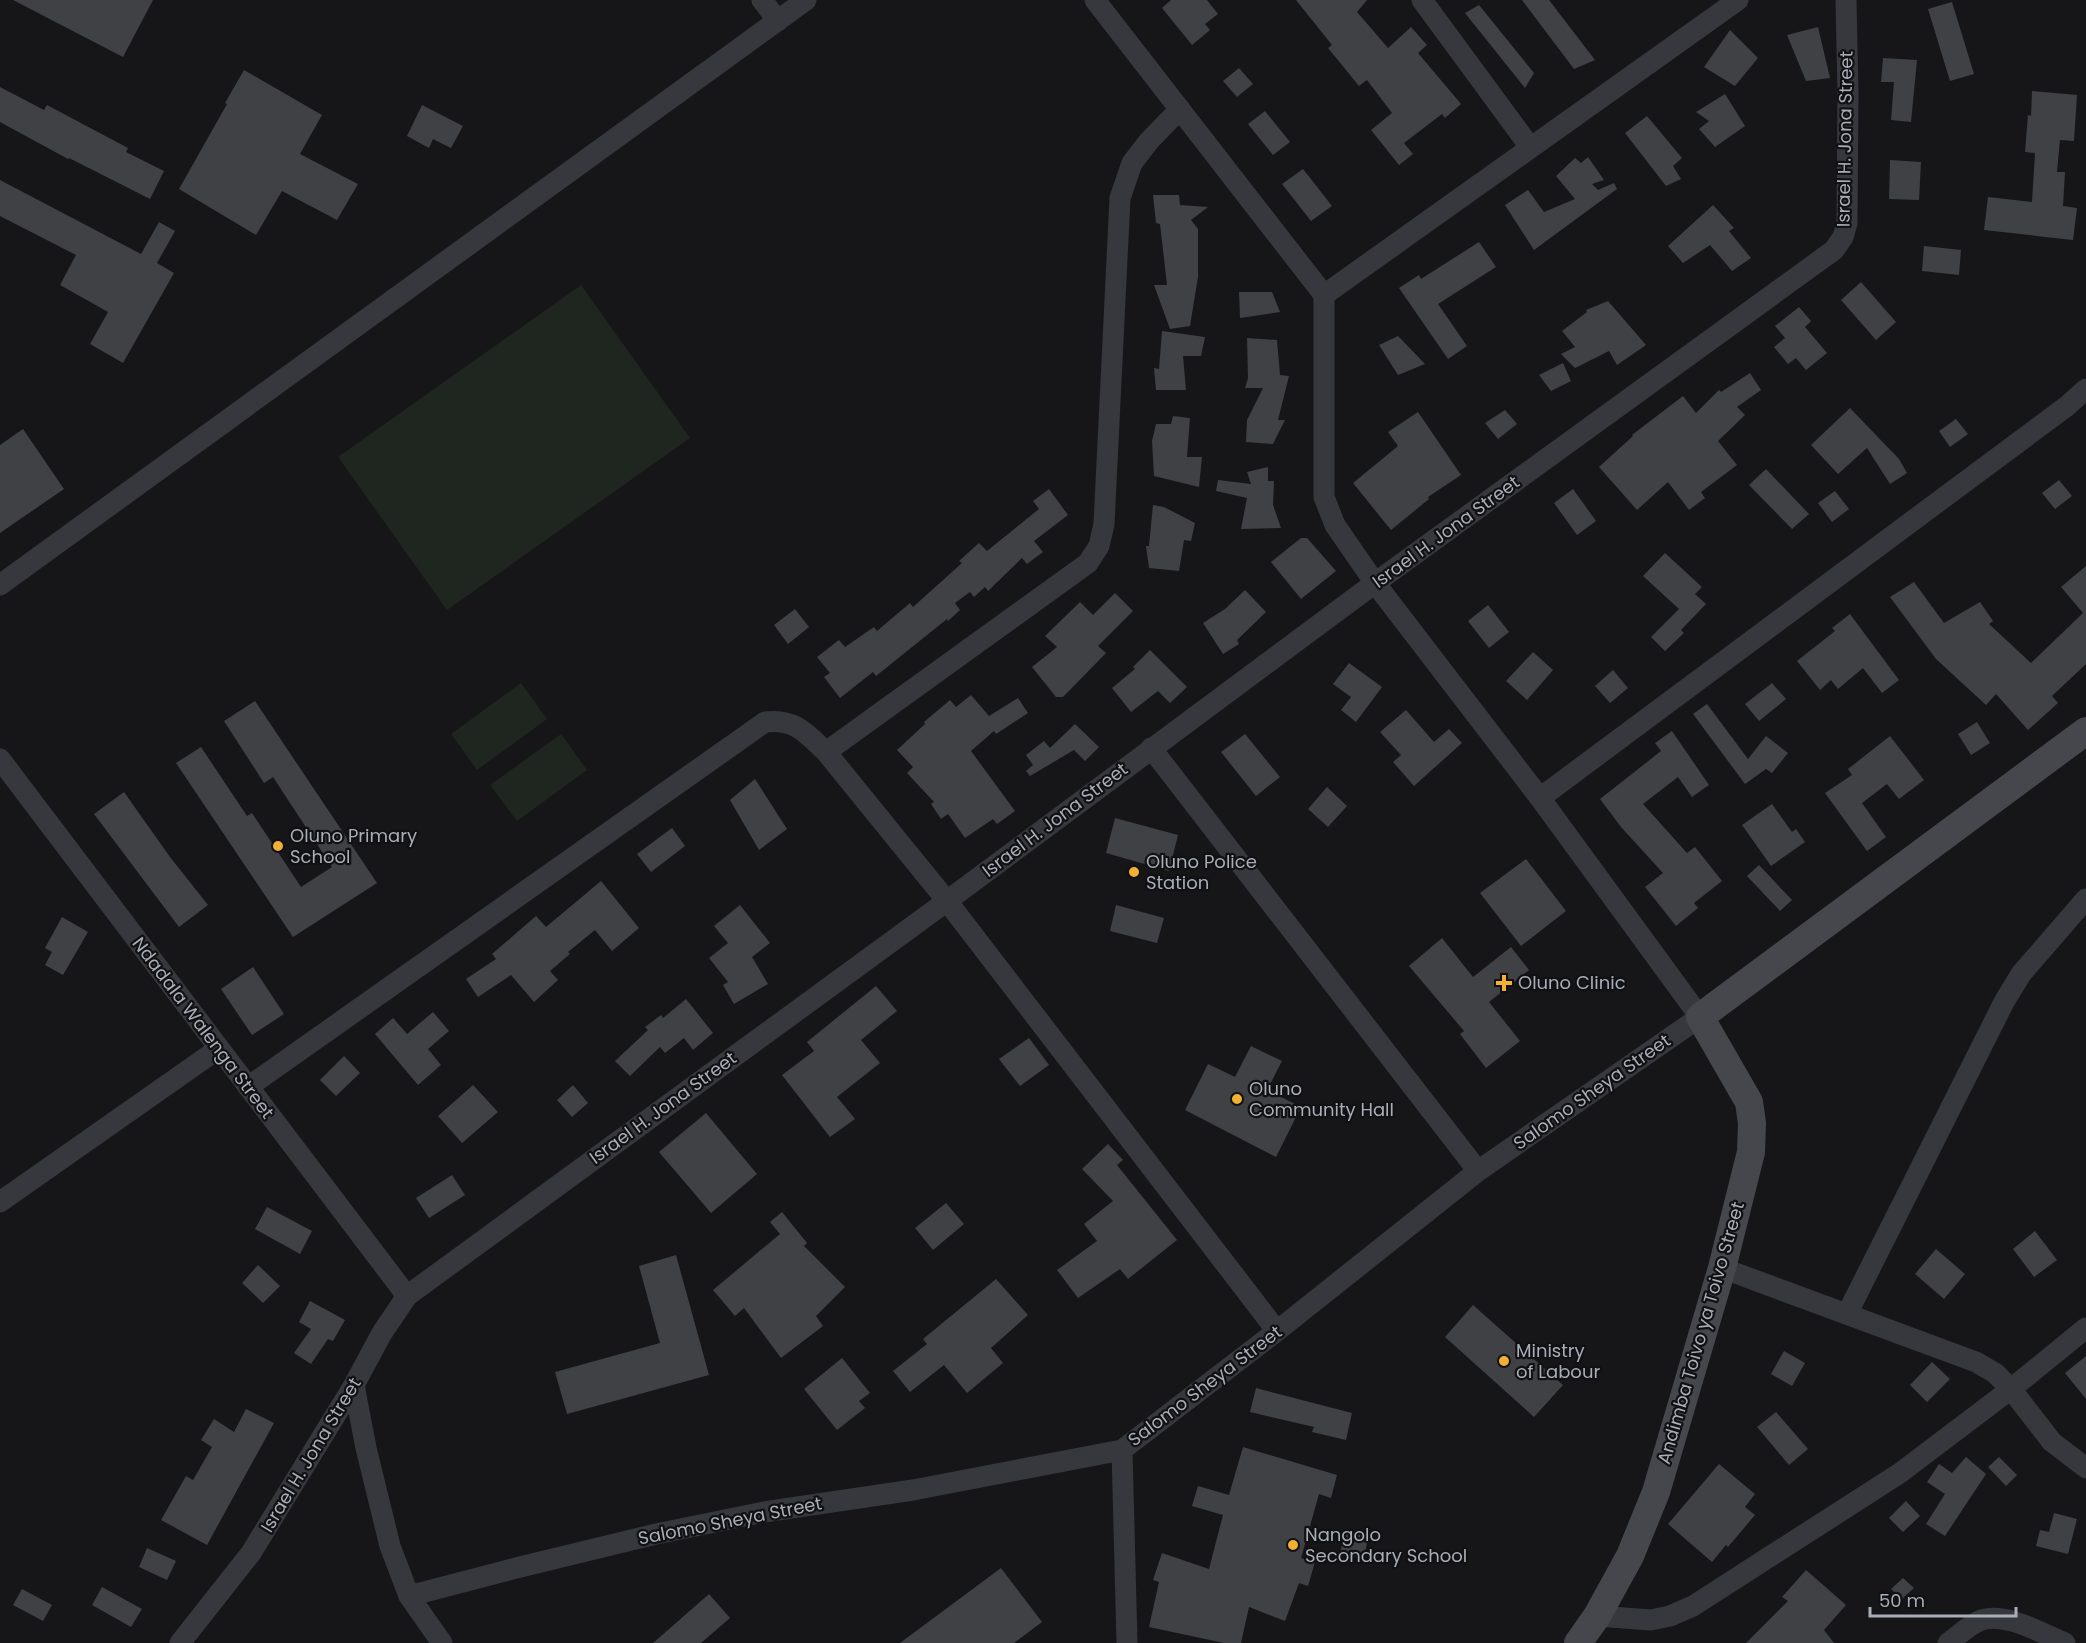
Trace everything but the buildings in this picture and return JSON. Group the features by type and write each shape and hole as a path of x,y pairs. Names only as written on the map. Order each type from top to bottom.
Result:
{"street":[{"path":"762,0 778,21"},
{"path":"0,585 806,0"},
{"path":"1095,0 1324,295 1324,496 1335,525 1375,583 1540,798 1700,1017 2086,730"},
{"path":"1422,0 1530,147"},
{"path":"1324,295 1738,0"},
{"name":"Israel H. Jona Street","path":"180,1643 251,1553 354,1385 382,1333 407,1296 947,901 1375,583 1834,250 1843,237 1847,223 1846,0"},
{"path":"825,752 1088,563 1099,546 1104,524 1120,198 1132,163 1149,141 1180,109"},
{"path":"1540,798 2058,414 2086,389"},
{"path":"248,1087 765,722 776,720 793,724 825,752 947,901 1277,1331"},
{"path":"1150,748 1478,1171"},
{"name":"Ndadala Walenga Street","path":"0,759 407,1296"},
{"path":"1847,1314 2004,1002 2021,974 2086,899"},
{"name":"Salomo Sheya Street","path":"409,1596 667,1532 764,1512 913,1490 1122,1450 1277,1331 1478,1171 1700,1017"},
{"name":"Andimba Toivo ya Toivo Street","path":"1578,1643 1597,1616 1630,1556 1656,1492 1722,1268 1751,1152 1752,1123 1749,1102 1700,1017"},
{"path":"0,1202 218,1049"},
{"path":"1722,1268 1976,1362 1995,1373 2011,1389 2052,1442 2086,1468"},
{"path":"1597,1616 1651,1620 1670,1616 1693,1606 1900,1473 2011,1389 2086,1328"},
{"path":"354,1385 366,1448 390,1546 409,1596 442,1643"},
{"path":"1122,1450 1127,1643"},
{"path":"1948,1643 1980,1621 1998,1617 2065,1643"}],"shaded area":[{"path":"581,285 690,438 447,610 338,457"},
{"path":"521,683 547,719 477,770 451,734"},
{"path":"561,734 587,770 517,821 490,785"}],"place":[{"name":"Oluno Primary School","path":"278,846"},
{"name":"Oluno Police Station","path":"1134,872"},
{"name":"Oluno Clinic","path":"1504,983"},
{"name":"Oluno Community Hall","path":"1237,1099"},
{"name":"Ministry of Labour","path":"1504,1361"},
{"name":"Nangolo Secondary School","path":"1293,1545"}]}
